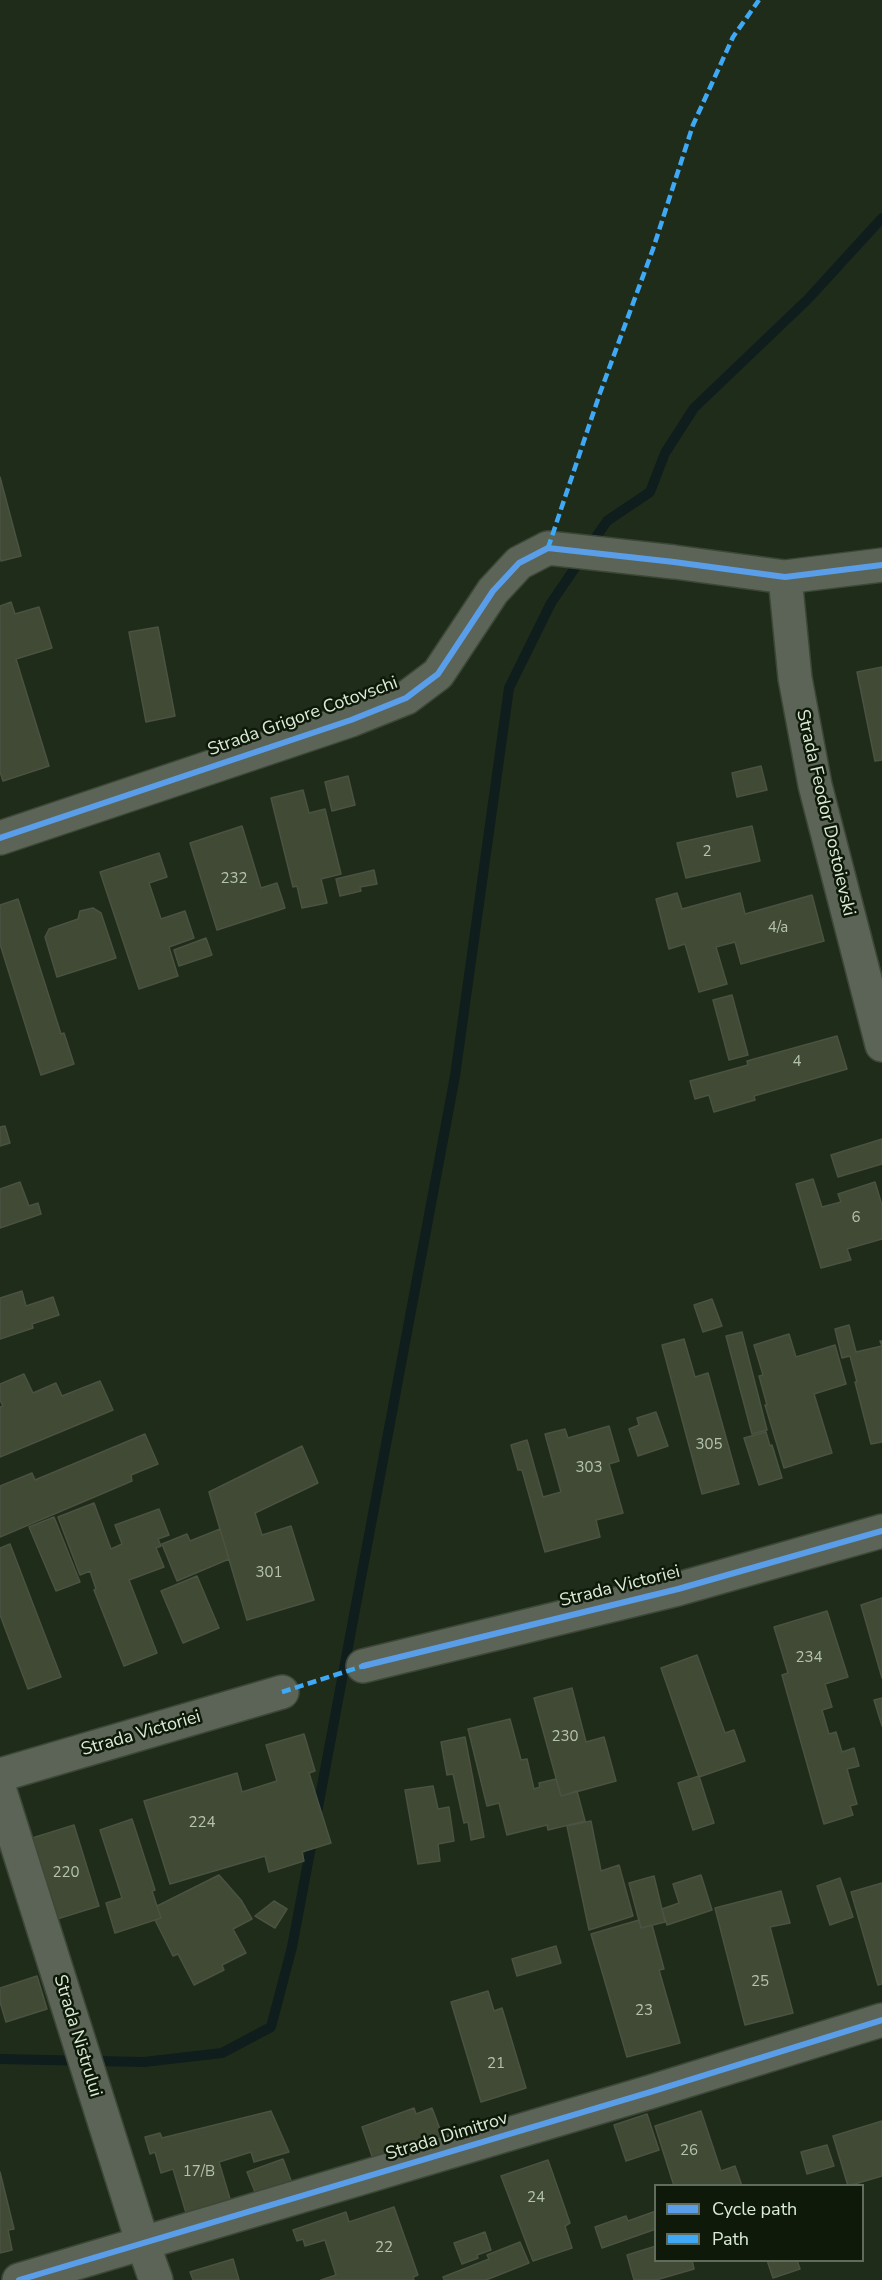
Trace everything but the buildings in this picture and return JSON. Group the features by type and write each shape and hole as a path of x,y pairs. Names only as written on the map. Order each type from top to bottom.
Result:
{"street":[{"name":"Strada Grigore Cotovschi","path":"0,838 351,720 406,698 438,674 494,591 519,563 548,548 674,562 785,578 882,565"},
{"name":"Strada Feodor Dostoievski","path":"785,578 795,678 815,785 882,1045"},
{"name":"Strada Victoriei","path":"363,1666 678,1589 882,1531"},
{"name":"Strada Victoriei","path":"0,1775 282,1692"},
{"name":"Strada Nistrului","path":"0,1791 156,2280"},
{"name":"Strada Dimitrov","path":"18,2280 650,2092 882,2020"}],"waterway":[{"path":"316,1818 455,1076 509,688 551,603 607,521 650,492 665,453 694,408 808,299 882,218"},
{"path":"0,2059 144,2062 222,2053 271,2027 292,1947 313,1836"}],"marked path":[{"path":"548,548 600,393 653,249 693,125 733,37 759,0"},
{"path":"282,1692 363,1666"}],"cycle path":[{"path":"0,838 351,720 406,698 438,674 493,591 519,563 548,548 785,577 882,565"},
{"path":"363,1666 678,1589 882,1531"},
{"path":"19,2280 650,2092 882,2020"}]}
